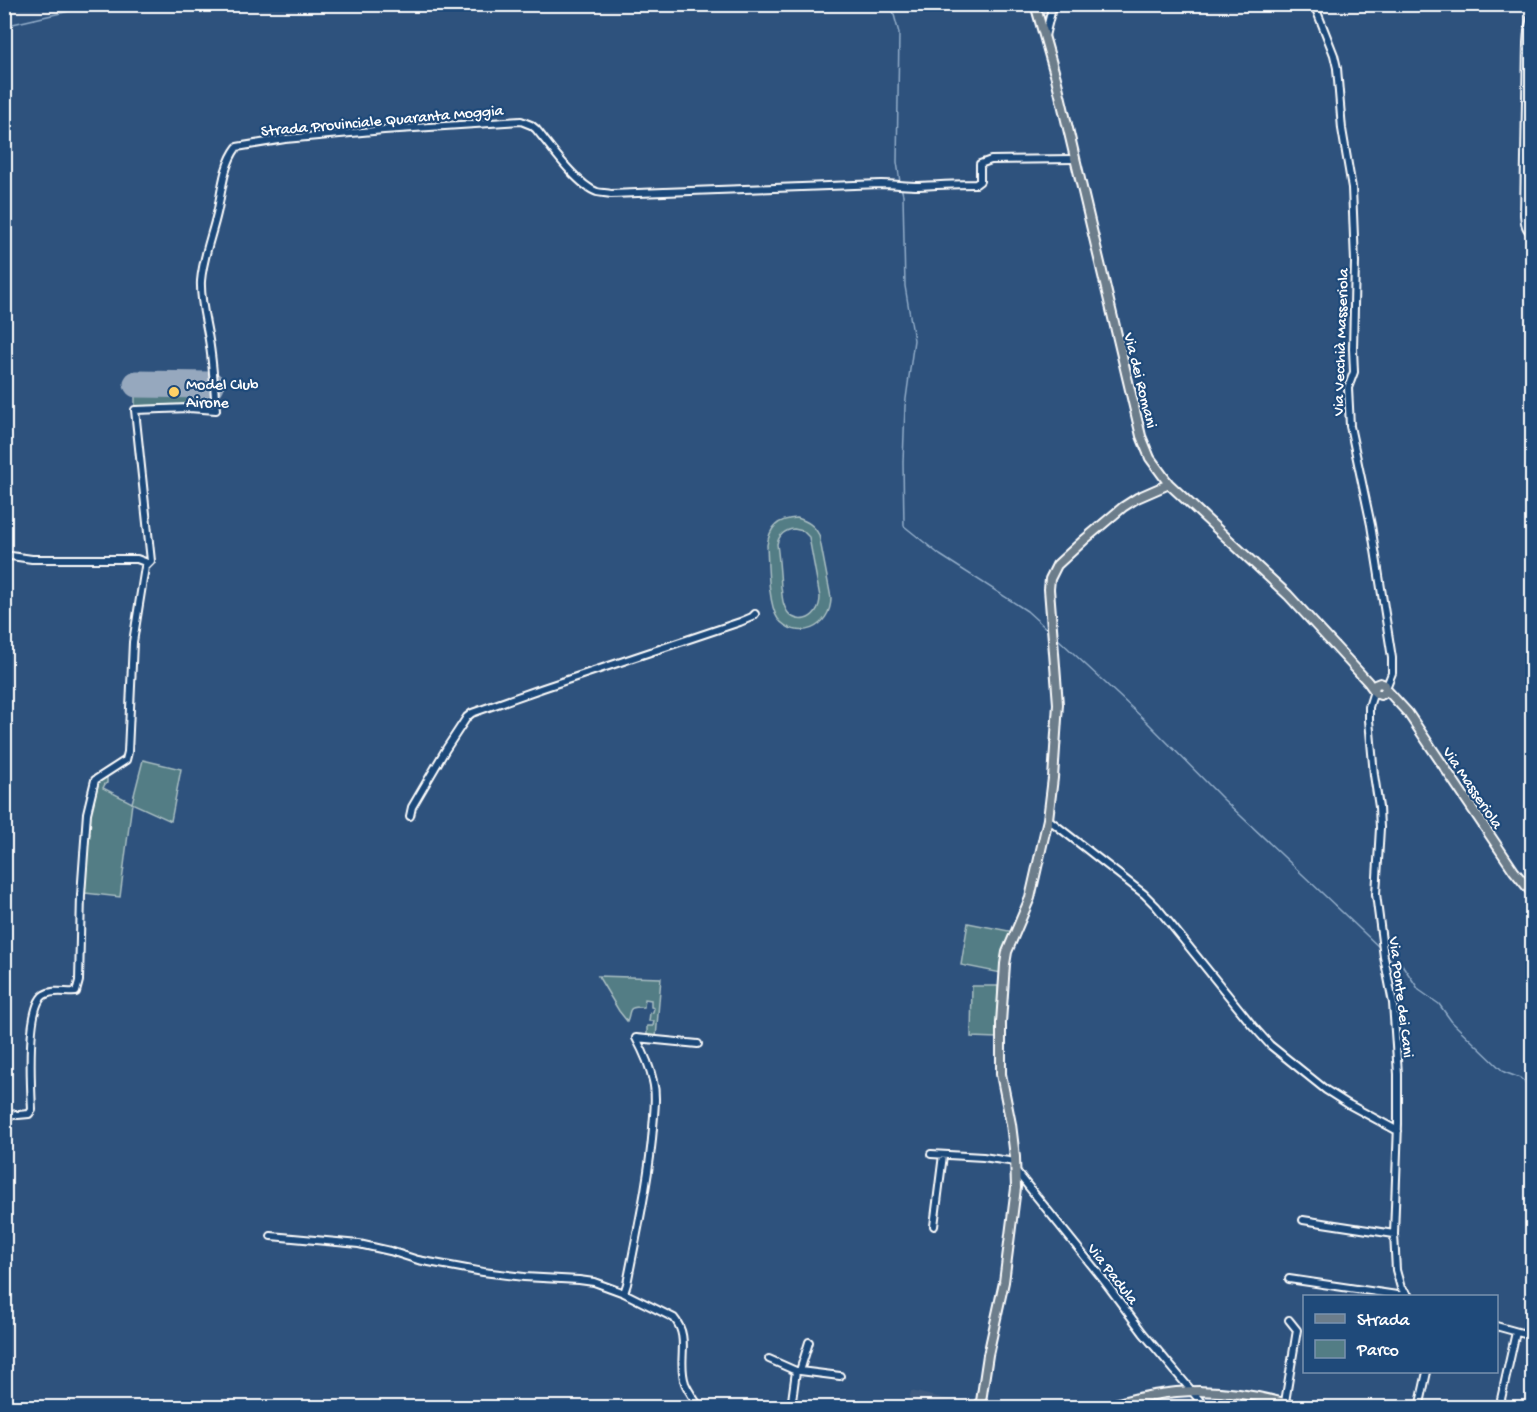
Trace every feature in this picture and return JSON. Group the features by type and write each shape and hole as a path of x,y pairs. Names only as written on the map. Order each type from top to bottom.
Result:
{"main road":[{"name":"Via dei Romani","path":"1035,4 1045,36 1141,436 1150,458 1169,484 1288,595 1368,682 1380,689"},
{"path":"980,1407 988,1355 1004,1282 1016,1188 1016,1166 1001,1074 1002,992 1005,964 1007,952 1030,898 1048,819 1053,778 1058,704 1051,624 1050,579 1058,565 1123,507 1169,484"},
{"name":"Via Masseriola","path":"1380,689 1393,697 1408,713 1514,871 1533,893"},
{"path":"1103,1407 1137,1397 1179,1390 1240,1393 1284,1405 1301,1407"}],"street":[{"path":"1045,36 1053,4"},
{"name":"Via Vecchià Masseriola","path":"1314,4 1337,68 1342,129 1352,188 1355,262 1354,372 1348,388 1350,426 1371,525 1392,658 1393,668 1380,689"},
{"path":"1525,4 1533,8"},
{"path":"1533,14 1529,21 1527,43 1524,215 1527,229 1533,234"},
{"name":"Strada Provinciale Quaranta Moggia","path":"4,1113 24,1115 29,1114 32,1110 32,1034 39,1000 45,994 53,992 76,992 79,981 81,894 87,813 95,780 126,760 134,642 143,576 147,564 151,561 135,410 182,408 216,410 210,342 201,289 205,257 225,176 231,156 237,147 285,139 366,131 521,121 537,129 586,186 611,194 881,184 908,186 978,183 980,164 991,160 1075,159"},
{"path":"4,555 32,559 137,560 147,564"},
{"path":"410,816 412,807 446,749 472,713 740,622 755,614"},
{"name":"Via Ponte dei Cani","path":"1380,689 1369,707 1380,828 1376,894 1394,1015 1398,1074 1394,1234 1397,1278 1407,1295"},
{"path":"1048,819 1144,894 1156,906 1270,1045 1326,1090 1398,1131"},
{"path":"624,1293 645,1191 652,1142 655,1095 653,1079 636,1038 698,1044"},
{"path":"931,1154 993,1158 1016,1166"},
{"path":"934,1226 943,1155"},
{"name":"Via Padula","path":"1016,1166 1137,1325 1206,1407"},
{"path":"1303,1220 1394,1234"},
{"path":"271,1236 359,1245 390,1251 418,1260 483,1272 594,1282 624,1293 674,1318 678,1323 683,1337 682,1366 685,1382 700,1407"},
{"path":"1289,1279 1402,1295"},
{"path":"1498,1326 1529,1335 1533,1310"},
{"path":"1284,1405 1297,1330 1289,1320"},
{"path":"1499,1407 1516,1332"},
{"path":"791,1407 798,1371 809,1342"},
{"path":"769,1359 798,1371 840,1376"},
{"path":"1419,1407 1427,1373"}],"shaded area":[{"path":"911,1391 976,1406 976,1407 908,1407"}],"green space":[{"name":"Model Club Airone","path":"135,378 212,379 213,407 135,408"},
{"path":"797,518 807,522 819,535 831,598 830,608 819,624 803,630 794,630 778,619 772,604 769,584 768,539 780,522","holes":["794,529 803,531 809,537 820,597 816,612 805,619 799,619 788,613 783,603 777,544 785,532"]},
{"path":"143,760 181,769 171,821 132,803"},
{"path":"107,774 107,783 103,788 132,803 120,897 83,892 87,837 90,834 88,833 88,821 97,782"},
{"path":"968,923 1014,932 1001,973 961,965"},
{"path":"598,976 661,978 656,1038 647,1037 647,1026 653,1026 654,1021 649,1021 650,1013 654,1008 651,1007 651,1000 645,999 644,1007 630,1010 627,1021"},
{"path":"972,986 998,986 997,1038 971,1037"}],"waterway":[{"path":"4,26 104,4"},
{"path":"891,4 899,33 897,162 900,182"},
{"path":"901,187 905,286 914,340 905,406 904,526 940,555 1027,611 1049,631"},
{"path":"1057,638 1380,948"},
{"path":"1386,954 1393,962 1401,963 1419,990 1439,1004 1452,1022 1504,1072 1520,1078 1532,1088"}],"runway":[{"path":"137,384 211,385"}],"place":[{"name":"Model Club Airone","path":"174,392"}]}
